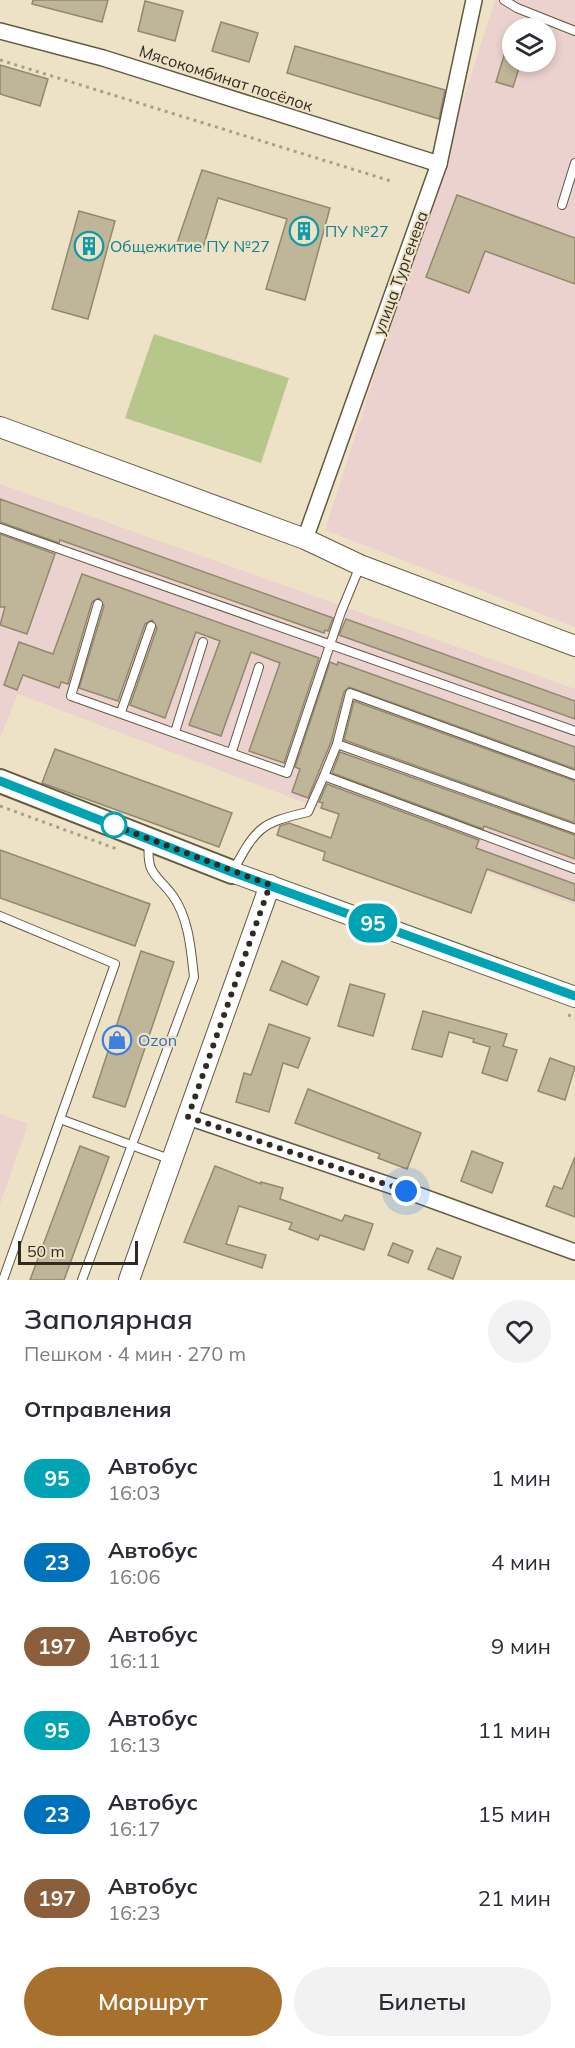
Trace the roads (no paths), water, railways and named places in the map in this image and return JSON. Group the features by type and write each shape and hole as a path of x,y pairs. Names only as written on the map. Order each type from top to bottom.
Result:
{"main road":[{"path":"0,781 232,872"}],"street":[{"name":"улица Тургенева","path":"305,540 439,164 474,0"},
{"name":"Мясокомбинат посёлок","path":"0,31 103,58 439,164"},
{"path":"0,427 305,540 360,565 575,646"},
{"path":"232,872 575,996"},
{"path":"129,1280 270,885"},
{"path":"188,1117 406,1191 575,1252"}],"lane":[{"path":"504,0 517,8 575,31"},
{"path":"562,205 575,163"},
{"path":"0,528 575,730"},
{"path":"98,604 71,696 287,773 360,565"},
{"path":"121,712 151,626"},
{"path":"175,732 203,642"},
{"path":"232,752 259,667"},
{"path":"232,872 251,836 276,819 308,812 337,744 350,693 575,775"},
{"path":"337,744 575,829"},
{"path":"324,776 575,869"},
{"path":"82,1280 134,1146 194,977 189,933 173,896 159,884 151,869 148,855 149,839"},
{"path":"0,916 115,964 3,1280"},
{"path":"60,1119 173,1161"}],"place":[{"name":"ПУ №27","path":"304,231"},
{"name":"Общежитие ПУ №27","path":"89,246"},
{"name":"Ozon","path":"117,1040"}]}
